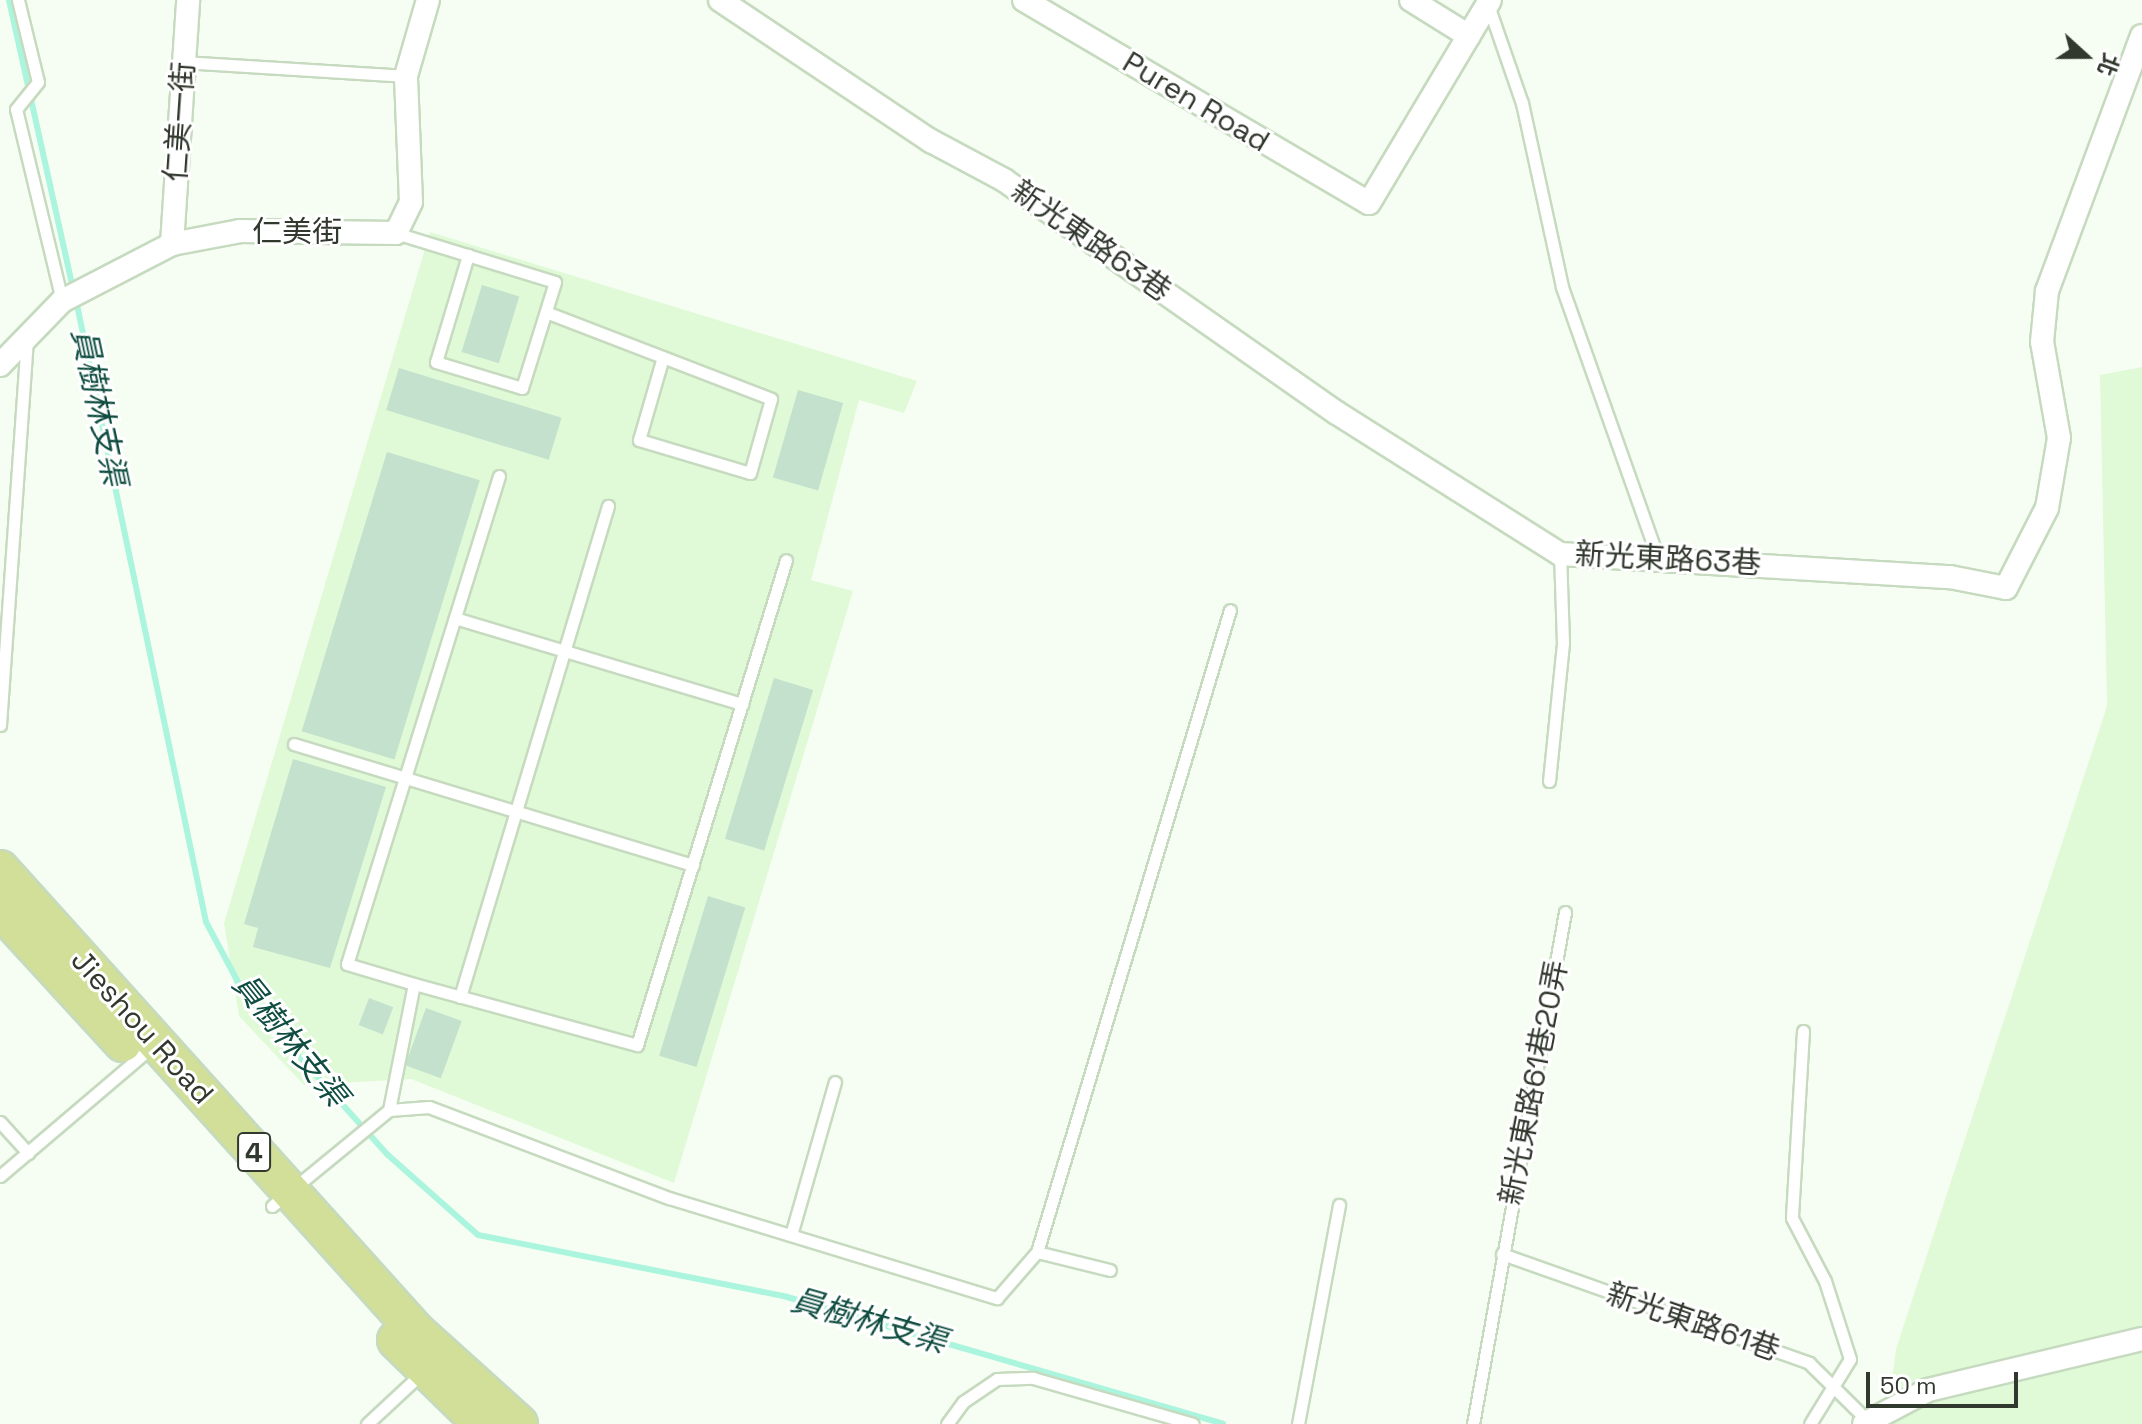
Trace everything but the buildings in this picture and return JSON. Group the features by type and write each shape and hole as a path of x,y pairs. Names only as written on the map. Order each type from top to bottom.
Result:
{"main road":[{"name":"Jieshou Road","path":"0,869 146,1050 280,1198 424,1371 482,1424"},
{"name":"Jieshou Road","path":"0,909 146,1050"},
{"name":"Jieshou Road","path":"280,1198 416,1331 519,1424"}],"street":[{"name":"仁美一街","path":"172,244 188,0"},
{"path":"396,233 411,202 406,76 428,0"},
{"name":"新光東路63巷","path":"720,0 931,141 1004,180 1337,413 1560,554 1657,556 1950,577 2006,588 2047,508 2059,438 2042,342 2047,291 2136,75 2142,36"},
{"name":"Puren Road","path":"1024,0 1369,203 1469,36"},
{"path":"1411,0 1469,36 1489,2"},
{"name":"仁美街","path":"0,365 70,297 172,244 240,231 396,233"},
{"path":"1865,1421 1928,1390 2142,1339"}],"lane":[{"path":"18,0 38,82 16,109 70,297"},
{"path":"1489,2 1522,103 1562,287 1657,556"},
{"path":"184,62 406,76"},
{"path":"396,233 468,255 555,282 522,388 436,362 468,255"},
{"path":"546,312 658,356 672,361 686,366 771,399 750,473 639,440 659,371 663,357"},
{"path":"0,725 27,337"},
{"path":"499,476 347,964 414,984 637,1045 786,560"},
{"path":"460,997 608,506"},
{"path":"1549,781 1563,643 1560,554"},
{"path":"280,1198 389,1110 429,1107 791,1235 997,1298 1037,1252 1230,610"},
{"path":"455,618 742,704"},
{"path":"294,744 693,865"},
{"name":"新光東路61巷20弄","path":"1473,1424 1565,912"},
{"path":"389,1110 414,984"},
{"path":"1803,1031 1792,1218 1825,1281 1850,1359 1832,1383 1810,1424"},
{"path":"0,1176 146,1050"},
{"path":"791,1235 835,1082"},
{"path":"0,1122 28,1153"},
{"path":"1298,1424 1339,1205"},
{"path":"1037,1252 1110,1270"},
{"name":"新光東路61巷","path":"1502,1254 1809,1363 1832,1383 1865,1421"},
{"path":"367,1424 424,1371"},
{"path":"947,1424 963,1402 997,1379 1033,1378 1193,1424"}],"shaded area":[{"path":"430,232 917,381 904,413 859,400 811,580 853,591 674,1183 411,1079 304,1085 239,1016 224,923"},
{"path":"2142,367 2142,1424 1886,1424 1896,1349 2107,706 2100,375"}],"waterway":[{"name":"員樹林支渠","path":"9,0 73,289"},
{"name":"員樹林支渠","path":"76,300 206,922 246,997 388,1155 478,1235 787,1297 1223,1424"}]}
